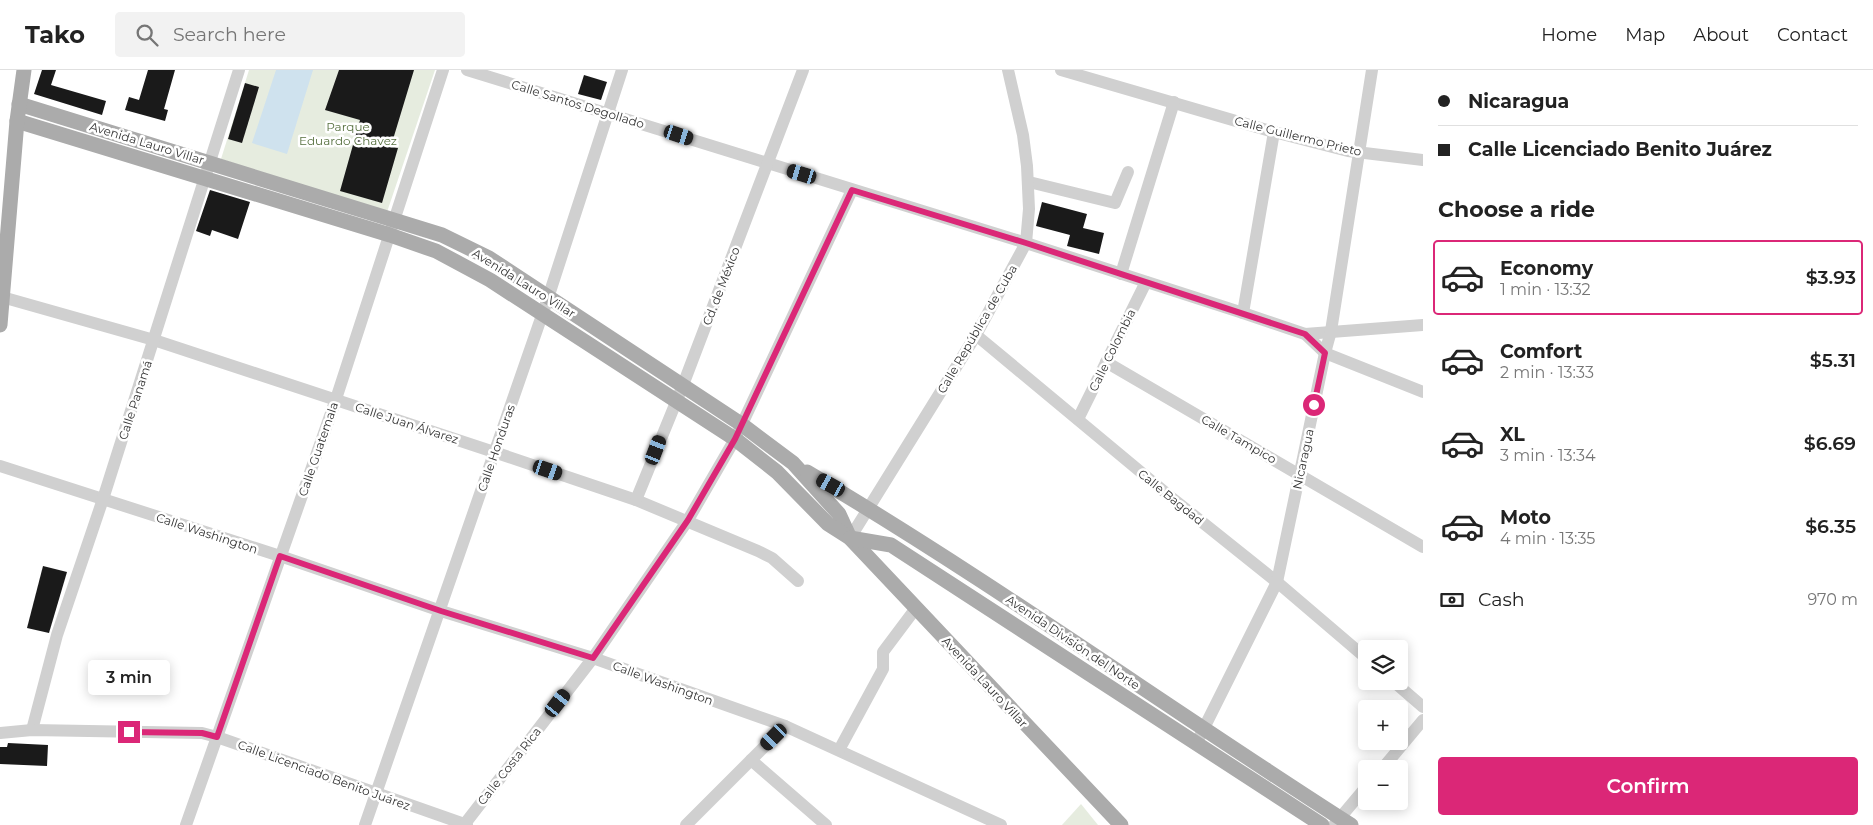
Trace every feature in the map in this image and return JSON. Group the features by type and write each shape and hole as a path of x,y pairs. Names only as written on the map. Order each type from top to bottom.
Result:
{"main road":[{"path":"0,325 4,218 24,70"},
{"name":"Avenida Lauro Villar","path":"19,104 210,162 392,227 490,280 735,439 777,472 828,524 850,538 1121,825"},
{"name":"Avenida Lauro Villar","path":"17,121 205,178 392,227 442,235 481,254 683,385 741,424 793,463 839,514 850,538"},
{"name":"Avenida División del Norte","path":"793,463 1002,594 1322,825"},
{"name":"Avenida División del Norte","path":"850,538 891,545 991,610 1342,823"},
{"path":"991,610 1002,594"}],"street":[{"name":"Calle Panamá","path":"32,730 57,635 103,499 239,70"},
{"name":"Calle Guatemala","path":"186,825 336,399 443,70"},
{"name":"Calle Santos Degollado","path":"467,70 1243,312 1305,334 1325,353 1423,392"},
{"name":"Calle Honduras","path":"365,825 441,611 548,298 622,70"},
{"name":"Cd. de México","path":"636,500 683,385 803,70"},
{"name":"Calle República de Cuba","path":"850,538 976,335 1026,243 1029,182 1023,135 1008,70"},
{"name":"Calle Guillermo Prieto","path":"1060,70 1274,132 1358,152 1423,160"},
{"name":"Nicaragua","path":"1200,736 1277,582 1331,331 1372,70"},
{"path":"1121,274 1174,102"},
{"path":"1243,312 1274,132"},
{"path":"1029,182 1115,204 1128,172"},
{"name":"Calle Costa Rica","path":"465,825 593,658 688,520 735,439 852,190"},
{"name":"Calle Colombia","path":"1078,419 1146,282"},
{"name":"Calle Juan Álvarez","path":"2,297 154,340 636,500 688,520 772,558 798,581"},
{"path":"1305,334 1423,325"},
{"name":"Calle Bagdad","path":"976,335 1172,498 1277,582 1358,651"},
{"name":"Calle Tampico","path":"1106,362 1423,547"},
{"name":"Calle Washington","path":"0,466 280,556 441,611 593,658 785,726 1001,825"},
{"path":"838,750 883,670 883,652 916,608"},
{"path":"1403,690 1423,707"},
{"path":"1390,760 1423,720"},
{"path":"686,825 785,726"},
{"name":"Calle Licenciado Benito Juárez","path":"0,733 32,730 202,733 465,825"},
{"path":"751,760 826,825"},
{"path":"1342,823 1358,799"}],"green space":[{"name":"Parque Eduardo Chavez","path":"249,70 435,70 387,212 221,159"},
{"path":"1081,804 1098,825 1062,825"}],"water":[{"path":"276,70 313,70 287,154 252,143"}],"building":[{"path":"42,70 56,70 51,85 106,101 102,115 34,94"},
{"path":"148,70 175,70 164,109 168,110 165,121 125,110 129,97 139,100"},
{"path":"339,70 414,70 391,146 398,148 382,203 340,191 360,120 325,110"},
{"path":"584,75 607,82 601,100 578,94"},
{"path":"245,83 259,87 242,143 228,139"},
{"path":"210,190 250,202 238,239 212,230 210,236 196,231"},
{"path":"1042,202 1087,214 1083,228 1104,233 1099,254 1067,246 1070,235 1036,226"},
{"path":"43,566 67,572 49,633 27,628"},
{"path":"8,743 48,745 47,766 0,764 0,747 7,747"}],"route":[{"path":"129,732 202,733 217,737 280,556 441,611 593,658 688,520 735,439 852,190 1026,243 1243,312 1305,334 1325,353 1314,405"}]}
